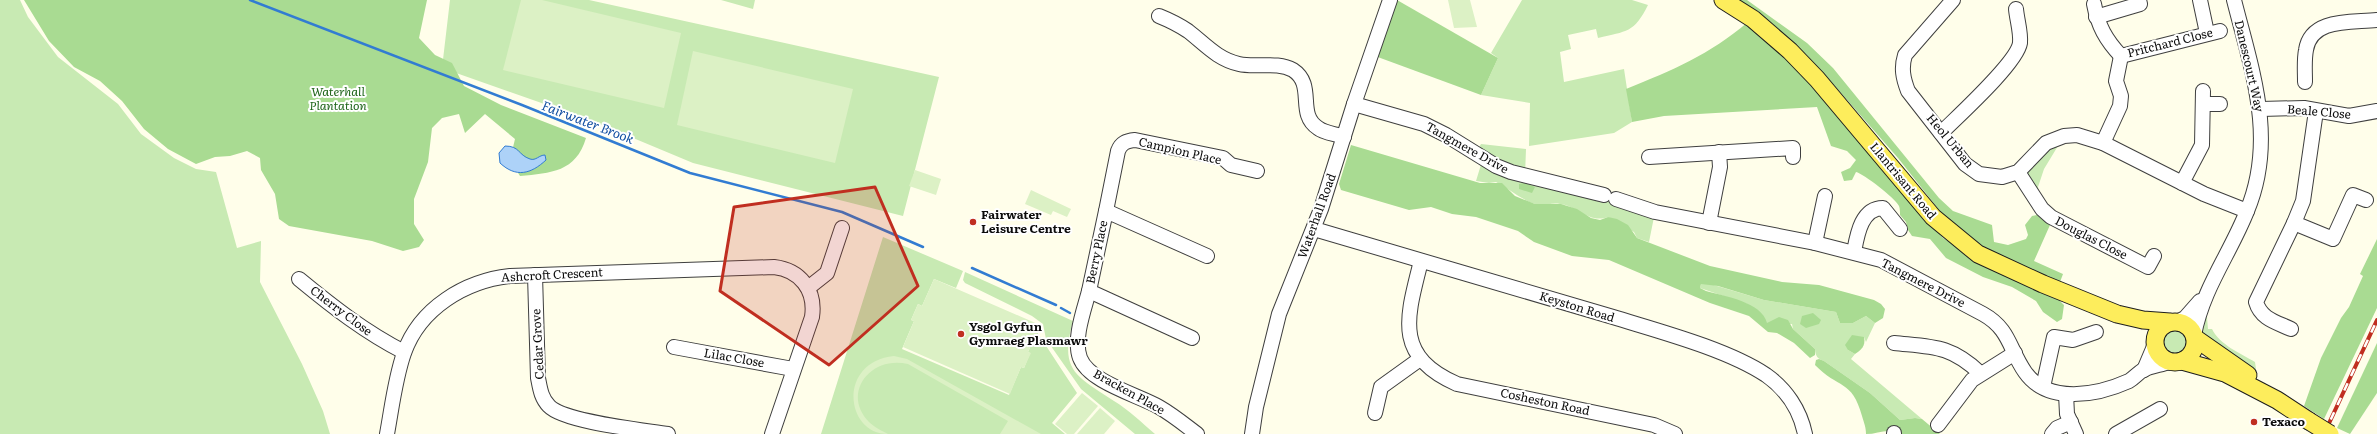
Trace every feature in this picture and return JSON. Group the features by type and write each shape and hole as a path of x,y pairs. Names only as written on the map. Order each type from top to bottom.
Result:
{"main road":[{"name":"Llantrisant Road","path":"1723,0 1753,19 1790,51 1817,79 1933,217 1953,235 1978,254 2043,284 2117,314 2143,320 2173,322"},
{"name":"Llantrisant Road","path":"2117,314 2155,343"},
{"path":"2277,400 2260,383 2194,337 2185,325 2173,322 2158,330 2155,343 2160,355 2176,361 2225,373 2277,400 2330,434"},
{"path":"2176,361 2190,355 2194,337"}],"street":[{"name":"Waterhall Road","path":"1252,434 1256,407 1279,314 1314,229 1354,104 1390,0"},
{"name":"Heol Urban","path":"1953,0 1905,55 1902,66 1908,90 1965,164 1979,174 2002,177 2018,172"},
{"path":"2103,143 2120,106 2121,96 2116,81 2121,56 2107,42 2095,10 2140,4 2140,0"},
{"name":"Pritchard Close","path":"2121,56 2213,32 2200,0"},
{"name":"Danescourt Way","path":"2194,337 2198,316 2208,289 2247,211 2257,181 2261,145 2261,109 2234,0"},
{"path":"1159,16 1189,32 1211,51 1224,59 1239,64 1274,66 1292,70 1302,79 1305,86 1307,92 1305,107 1309,118 1318,128 1344,137"},
{"path":"1941,133 1975,101 2017,52 2020,35 2012,18"},
{"path":"2305,82 2306,49 2318,30 2334,24 2377,20"},
{"path":"2182,183 2202,145 2204,98 2220,104"},
{"name":"Tangmere Drive","path":"1354,104 1424,124 1511,172 1610,197 1649,210 1854,252 1894,266 1987,316 2007,334 2025,373 2043,387 2066,394 2090,394 2100,392 2130,380 2144,370 2176,361"},
{"name":"Beale Close","path":"2261,109 2304,108 2349,116 2377,111"},
{"path":"2291,329 2267,319 2258,311 2256,302 2294,223 2307,183 2316,111"},
{"path":"2018,172 2046,143 2054,139 2077,134 2103,143 2182,183 2247,211"},
{"name":"Campion Place","path":"1106,211 1118,151 1120,146 1128,140 1135,140 1223,158 1231,165 1257,172"},
{"path":"1658,160 1719,152 1793,148 1793,157"},
{"path":"1709,223 1720,167 1719,152"},
{"name":"Douglas Close","path":"2018,172 2042,209 2051,217 2148,267 2154,256"},
{"path":"2294,223 2333,239 2353,195 2366,200"},
{"path":"1815,244 1827,205"},
{"path":"1854,252 1862,221 1878,208 1883,208 1900,229"},
{"name":"Berry Place","path":"1192,338 1088,291 1106,211 1207,256"},
{"path":"808,288 827,273 842,228"},
{"name":"Keyston Road","path":"1314,229 1664,333 1733,358 1766,375 1781,388 1795,406 1805,434"},
{"name":"Cosheston Road","path":"1421,261 1408,321 1413,346 1420,359 1440,376 1457,384 1646,423 1675,434"},
{"name":"Ashcroft Crescent","path":"387,434 404,352 422,322 440,304 455,293 491,279 535,275 774,267 793,272 808,288 812,298 813,310 772,434"},
{"name":"Cedar Grove","path":"535,275 538,378 541,393 548,406 564,416 668,434"},
{"name":"Cherry Close","path":"299,279 340,313 371,335 404,352"},
{"name":"Danescourt Way","path":"2173,322 2185,318 2208,289"},
{"name":"Bracken Place","path":"1088,291 1078,341 1080,357 1085,366 1098,377 1159,407 1197,434"},
{"path":"2043,387 2054,337 2073,340 2096,332"},
{"path":"1894,343 1942,348 1964,358 1980,373"},
{"path":"2144,370 2155,343"},
{"name":"Lilac Close","path":"674,348 793,369"},
{"path":"1938,425 1972,380 1980,373 2015,353"},
{"path":"1375,413 1381,387 1420,359"},
{"path":"2052,434 2057,428 2074,428 2067,414 2066,394"},
{"path":"2116,434 2144,425 2160,409"}],"highlighted area":[{"path":"875,187 918,286 829,365 720,291 734,207"}],"green space":[{"path":"0,0 20,0 28,17 58,57 118,104 141,134 174,158 196,169 216,172 237,248 261,241 260,282 302,364 323,411 330,434 0,434"},
{"name":"Waterhall Plantation","path":"24,0 427,0 419,38 435,55 452,63 464,86 501,105 586,138 582,149 576,158 561,169 542,174 520,176 510,160 515,139 485,114 465,133 459,114 442,118 432,128 428,162 414,199 414,224 424,240 419,247 403,251 372,241 289,226 279,219 275,194 261,170 260,158 247,151 230,156 215,157 196,164 168,149 144,129 122,101 100,81 74,67 49,41"},
{"path":"450,0 589,0 939,77 903,216 693,163 590,120 442,68"},
{"path":"521,0 542,0 681,33 664,108 503,70"},
{"path":"721,0 755,0 753,9"},
{"path":"1397,0 1498,58 1481,95 1375,56"},
{"path":"1448,0 1470,0 1477,27 1454,28"},
{"path":"1522,0 1632,0 1648,5 1638,21 1629,29 1623,32 1598,38 1596,29 1568,35 1571,49 1560,52 1564,82 1624,69 1632,122 1614,133 1529,146 1530,103 1481,95 1498,58 1491,53"},
{"path":"1738,0 1747,0 1807,43 1833,68 1939,198 1953,211 1992,225 1994,242 2008,245 2026,239 2028,235 2025,225 2032,216 2037,215 2050,225 2034,261 2063,274 2060,282 2003,258 1970,239 1947,220 1898,158 1819,68 1772,23"},
{"path":"1748,22 1829,100 1943,238 1988,267 2059,300 2064,305 2062,319 2057,322 2043,312 2036,301 2012,287 1983,277 1946,258 1930,239 1912,236 1908,230 1906,222 1900,215 1899,207 1896,202 1886,192 1866,177 1856,172 1852,180 1844,181 1841,172 1850,168 1856,160 1847,151 1831,146 1817,107 1664,116 1632,122 1626,89 1705,53"},
{"path":"693,51 853,89 835,163 677,125"},
{"path":"2064,136 2044,169 2038,187 2042,209 2018,172"},
{"path":"1481,144 1526,149 1525,176 1655,212 1649,242 1637,238 1634,232 1608,217 1601,219 1595,218 1566,205 1535,204 1496,182 1489,183 1476,181 1483,158 1476,153"},
{"path":"1351,145 1480,183 1502,183 1515,196 1535,204 1561,204 1577,209 1591,218 1600,220 1608,217 1617,219 1628,225 1637,238 1710,266 1782,282 1819,285 1874,300 1881,304 1885,309 1883,318 1875,323 1866,316 1853,323 1840,323 1836,312 1764,300 1718,286 1701,284 1700,288 1706,291 1732,298 1750,305 1764,316 1767,323 1779,317 1788,320 1793,329 1815,349 1815,355 1810,358 1794,343 1777,333 1768,332 1749,316 1710,303 1609,260 1572,256 1534,242 1518,231 1476,217 1452,214 1431,207 1409,210 1341,190 1339,184"},
{"path":"915,170 941,179 936,195 909,186"},
{"path":"1525,183 1535,187 1532,193 1519,189 1519,184"},
{"path":"1031,190 1071,209 1067,217 1053,211 1051,215 1025,204"},
{"name":"Ysgol Gyfun Gymraeg Plasmawr","path":"883,237 963,271 956,288 934,279 922,306 918,304 911,320 914,321 902,349 1009,395 1021,367 1024,368 1030,353 1028,352 1037,332 1077,393 1052,423 1065,434 821,434"},
{"path":"2377,239 2377,308 2324,419 2304,406 2321,358 2341,318 2349,307 2363,276 2360,274"},
{"path":"965,272 1073,321 1068,351 1070,362 1074,370 1081,378 1125,408 1155,434 1135,434 1081,389 1046,339 1043,324 1032,316 965,283 963,280"},
{"path":"934,279 1040,325 1028,352 1031,353 1024,368 1021,367 1010,394 903,347 914,321 911,320 918,304 922,306"},
{"path":"1707,283 1764,300 1836,312 1840,323 1853,323 1866,316 1875,323 1866,342 1864,337 1848,350 1855,354 1851,359 1922,419 1915,418 1900,420 1870,393 1819,358 1816,355 1815,349 1793,329 1792,324 1767,324 1747,304 1700,288 1701,284"},
{"path":"2206,306 2208,329 2212,329 2225,344 2255,362 2256,369 2253,371 2202,334"},
{"path":"1813,313 1821,320 1819,324 1806,328 1800,324 1802,316"},
{"path":"2175,329 2184,333 2188,342 2184,351 2175,355 2166,351 2162,342 2166,333"},
{"path":"1852,335 1864,337 1864,345 1855,354 1848,350 1845,345"},
{"path":"2377,343 2377,393 2350,434 2337,428"},
{"path":"894,356 907,359 1041,434 1000,434 1008,421 908,364 894,363 882,365 872,371 864,379 859,389 858,400 861,411 871,424 888,434 874,431 863,423 856,411 854,397 856,383 863,371 876,361"},
{"path":"1819,359 1870,393 1900,420 1915,418 1922,419 1940,434 1899,434 1887,431 1866,434 1862,416 1854,396 1849,390 1823,373 1815,365 1816,360"},
{"path":"1082,393 1098,406 1074,434 1067,434 1055,424"},
{"path":"1100,408 1115,421 1104,434 1077,434"}],"water":[{"path":"505,146 514,147 530,159 545,155 546,160 529,171 512,171 500,163 499,153"}],"waterway":[{"name":"Fairwater Brook","path":"250,0 522,105 690,173 842,212 923,247"},
{"name":"Fairwater Brook","path":"972,268 1056,305"},
{"name":"Fairwater Brook","path":"1061,308 1070,313"}],"railway":[{"path":"2324,434 2377,320"}],"place":[{"name":"Fairwater Leisure Centre","path":"973,222"},
{"name":"Ysgol Gyfun Gymraeg Plasmawr","path":"961,334"},
{"name":"Texaco","path":"2254,422"}]}
